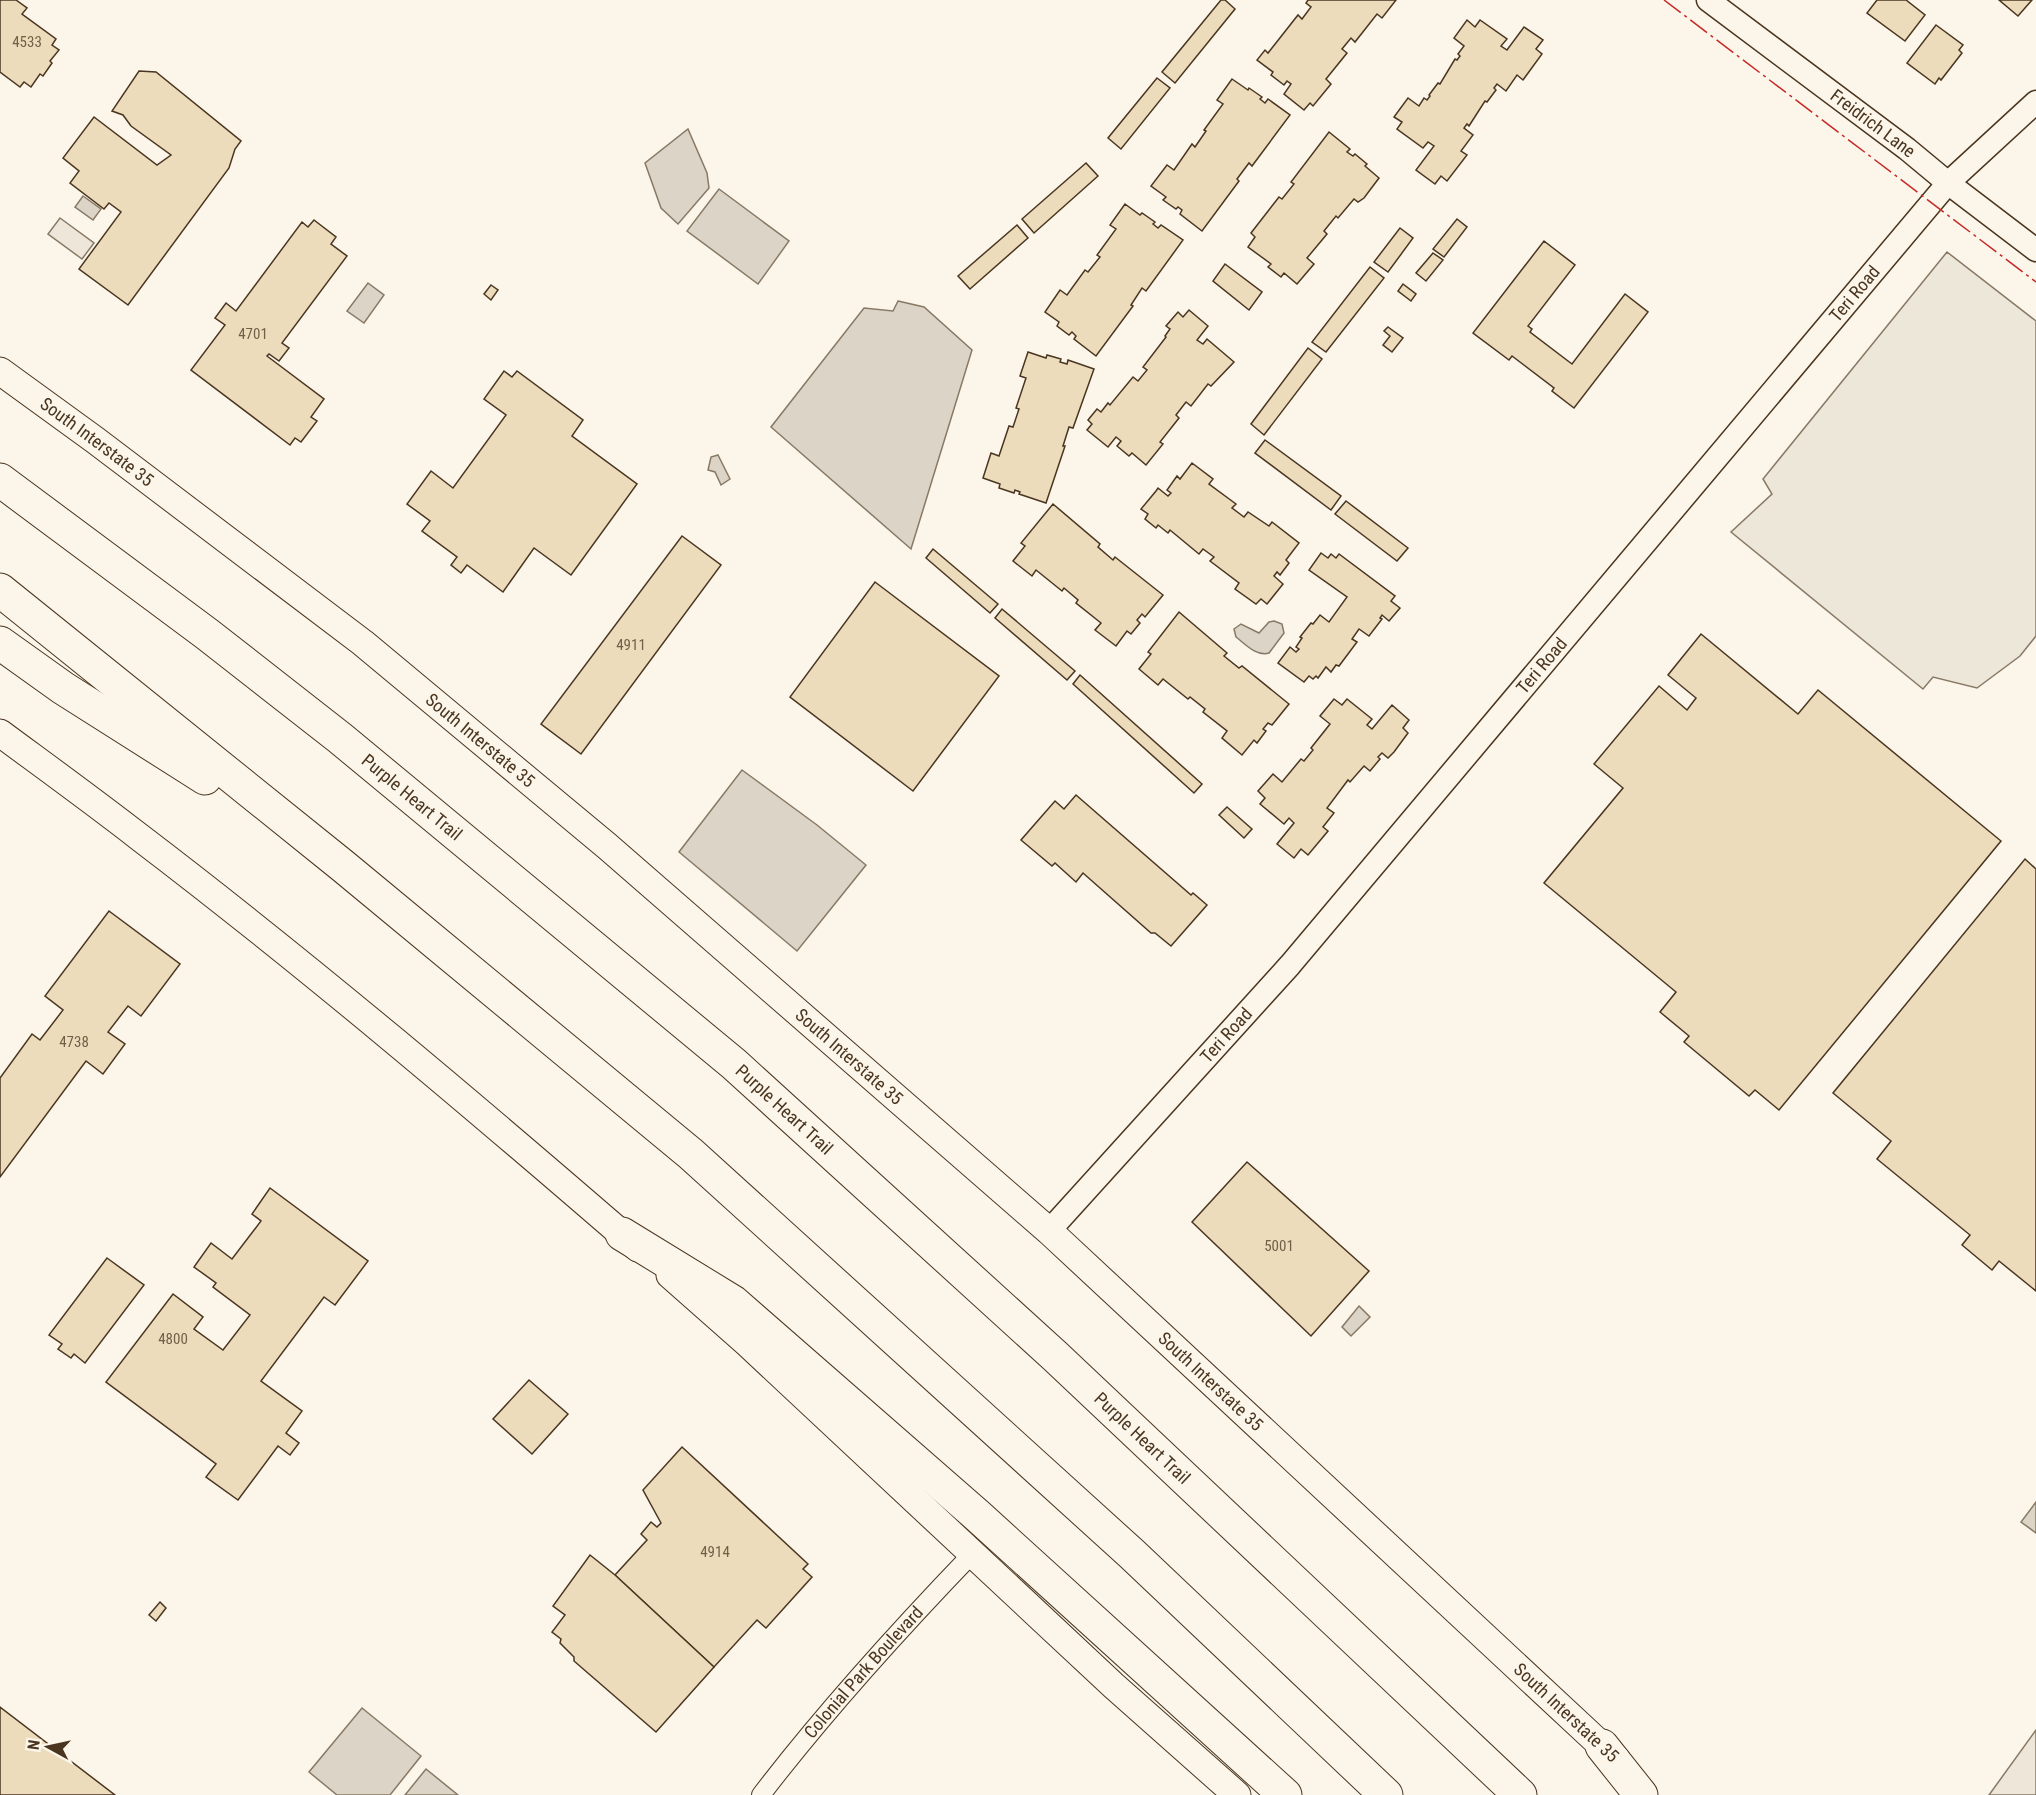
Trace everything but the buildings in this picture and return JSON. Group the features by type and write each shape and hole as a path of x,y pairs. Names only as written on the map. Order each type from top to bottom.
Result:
{"highway":[{"name":"Purple Heart Trail","path":"0,480 207,634 340,738 734,1064 1055,1356 1520,1795"},
{"path":"0,590 344,866 691,1154 1132,1554 1386,1795"},
{"path":"0,643 63,688 344,866"},
{"path":"622,1234 733,1302 978,1516 1285,1795"},
{"path":"1602,1746 1641,1795"}],"main road":[{"name":"South Interstate 35","path":"0,371 95,440 371,650 607,846 1049,1231 1654,1795"},
{"path":"0,733 138,835 344,998 581,1197 747,1343 1114,1686 1237,1795"}],"street":[{"name":"Freidrich Lane","path":"1708,0 1907,149 2036,250"},
{"name":"Teri Road","path":"1049,1231 1290,965 1948,183 2036,102"},
{"name":"Colonial Park Boulevard","path":"761,1795 799,1745 882,1648 972,1554"}],"shaded area":[{"path":"688,129 707,173 709,188 678,224 661,208 645,163"},
{"path":"719,189 789,241 758,284 687,231"},
{"path":"83,196 101,209 93,220 75,207"},
{"path":"60,218 94,243 82,259 48,234"},
{"path":"1947,252 2036,321 2036,636 2020,656 1977,688 1933,677 1923,689 1731,532 1772,494 1763,479"},
{"path":"368,283 384,295 364,323 347,311"},
{"path":"898,301 924,307 972,350 911,549 771,427 864,308 893,311"},
{"path":"718,455 730,479 721,485 715,472 708,470 711,457"},
{"path":"1269,622 1282,624 1284,633 1269,653 1256,652 1236,637 1234,629 1241,624 1259,633"},
{"path":"742,770 817,825 866,865 797,951 679,852"},
{"path":"1359,1306 1370,1317 1351,1336 1342,1327"},
{"path":"2036,1502 2036,1533 2021,1522"},
{"path":"362,1708 421,1756 390,1795 337,1795 309,1772"},
{"path":"2036,1730 2036,1795 1989,1795"},
{"path":"426,1769 458,1795 405,1795"}],"power":[{"path":"1664,0 2036,282"}]}
